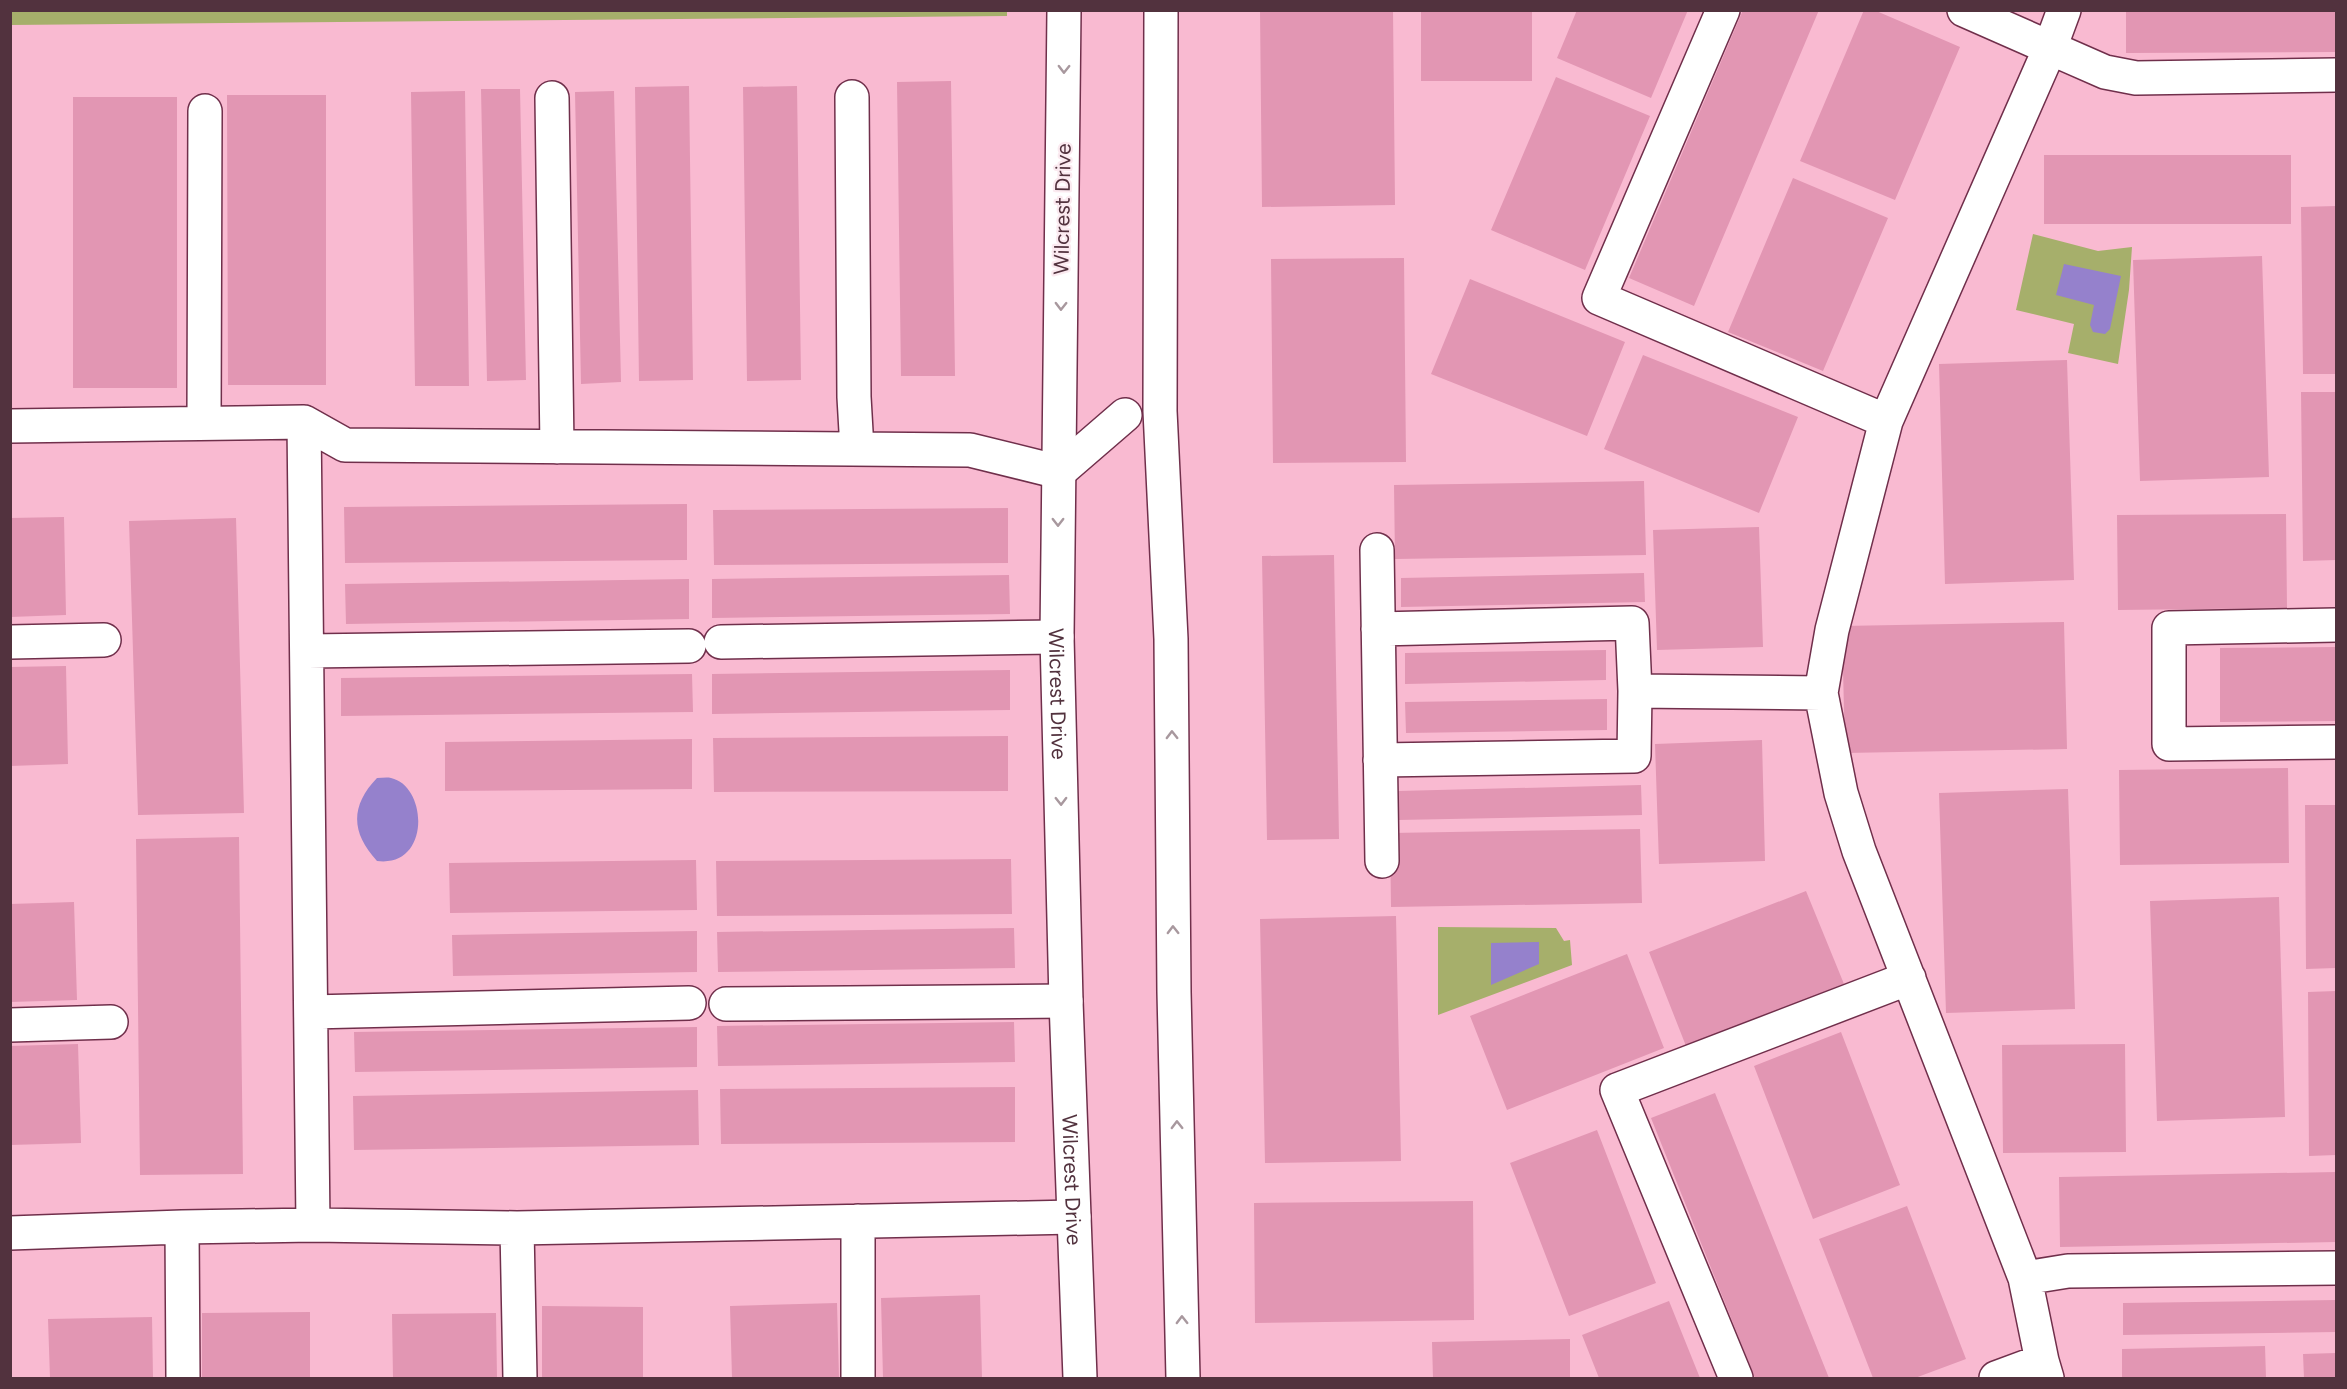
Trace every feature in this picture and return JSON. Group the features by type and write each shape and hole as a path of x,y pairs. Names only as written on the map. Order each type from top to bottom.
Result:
{"main road":[{"name":"Wilcrest Drive","path":"1064,10 1057,637 1066,1001 1080,1378"},
{"path":"1161,10 1160,411 1171,639 1174,992 1183,1378"},
{"path":"1723,10 1599,298 1886,421"},
{"path":"1964,10 2105,72 2136,78 2337,75"},
{"path":"1996,1378 2045,1370 2025,1278 1859,851 1841,794 1821,693 1832,630 1886,421 2050,48 2064,10"},
{"path":"852,97 854,397 857,449"},
{"path":"552,98 557,447"},
{"path":"204,423 205,111"},
{"path":"10,426 304,422 345,445 970,450 1059,472 1125,416"},
{"path":"304,422 313,1225"},
{"path":"1377,550 1382,861"},
{"path":"1378,629 1632,623 1635,691 1634,756 1380,760"},
{"path":"2337,625 2169,628 2169,744 2337,742"},
{"path":"721,642 1057,637"},
{"path":"10,642 105,640"},
{"path":"308,651 689,646"},
{"path":"1635,691 1821,693"},
{"path":"1736,1378 1617,1090 1909,978"},
{"path":"726,1004 1066,1001"},
{"path":"311,1012 689,1003"},
{"path":"10,1025 111,1022"},
{"path":"10,1233 313,1225 517,1228 1074,1217"},
{"path":"858,1221 858,1378"},
{"path":"182,1227 183,1378"},
{"path":"517,1228 520,1378"},
{"path":"2025,1278 2068,1271 2337,1268"}],"green space":[{"path":"11,10 1007,11 1007,16 10,25"},
{"path":"2033,234 2098,251 2132,247 2129,290 2118,364 2068,353 2074,324 2016,310"},
{"path":"1438,927 1556,928 1564,941 1570,940 1572,965 1438,1015"}],"shaded area":[{"path":"2064,264 2121,276 2110,329 2105,334 2093,332 2090,325 2094,305 2056,295"},
{"path":"377,778 391,778 403,784 412,795 417,810 418,825 415,840 407,852 395,860 377,861 368,851 358,830 358,809 368,788"},
{"path":"1539,942 1539,964 1491,985 1491,943"}],"building":[{"path":"1260,10 1393,10 1395,205 1262,207"},
{"path":"1421,10 1532,10 1532,81 1421,81"},
{"path":"1577,10 1688,10 1651,98 1557,58"},
{"path":"1743,10 1819,10 1694,306 1629,278"},
{"path":"1864,10 1874,10 1960,47 1895,200 1800,161"},
{"path":"2126,10 2336,10 2336,52 2126,53"},
{"path":"1556,77 1650,116 1585,270 1491,230"},
{"path":"951,81 955,376 901,376 897,82"},
{"path":"689,86 693,380 639,381 635,87"},
{"path":"797,86 801,380 747,381 743,87"},
{"path":"481,89 520,89 526,380 487,381"},
{"path":"465,91 469,386 415,386 411,92"},
{"path":"614,91 621,382 581,384 575,92"},
{"path":"227,95 326,95 326,385 228,385"},
{"path":"73,97 177,97 177,388 73,388"},
{"path":"2044,155 2291,155 2291,224 2044,224"},
{"path":"1793,178 1888,218 1823,371 1728,332"},
{"path":"2336,206 2336,374 2303,374 2301,207"},
{"path":"2262,256 2269,477 2140,481 2133,260"},
{"path":"1404,258 1406,462 1273,463 1271,259"},
{"path":"1470,279 1625,342 1587,436 1431,374"},
{"path":"1643,355 1798,417 1759,513 1604,449"},
{"path":"2067,360 2074,580 1945,584 1939,364"},
{"path":"2301,392 2336,392 2336,560 2303,561"},
{"path":"1644,481 1646,555 1395,559 1394,485"},
{"path":"687,504 687,560 345,563 344,507"},
{"path":"1008,508 1008,563 714,565 713,510"},
{"path":"2286,514 2287,608 2118,610 2117,515"},
{"path":"64,517 66,615 10,617 10,518"},
{"path":"236,518 244,813 138,815 129,521"},
{"path":"1759,527 1763,647 1657,650 1653,530"},
{"path":"1334,555 1339,839 1267,840 1262,556"},
{"path":"1644,573 1645,602 1401,607 1401,578"},
{"path":"1009,575 1010,614 712,618 712,579"},
{"path":"689,579 689,619 346,624 345,584"},
{"path":"2064,622 2067,749 1845,753 1842,626"},
{"path":"2336,647 2336,721 2220,722 2220,648"},
{"path":"1606,650 1606,680 1405,684 1405,653"},
{"path":"66,666 68,764 10,766 10,667"},
{"path":"1010,670 1010,710 712,714 712,674"},
{"path":"692,674 693,712 341,716 341,678"},
{"path":"1607,699 1607,730 1406,733 1405,702"},
{"path":"1008,736 1008,791 714,792 713,738"},
{"path":"692,739 692,789 445,791 445,742"},
{"path":"1762,740 1765,861 1659,864 1655,744"},
{"path":"2288,768 2289,863 2120,865 2119,770"},
{"path":"1641,785 1642,815 1398,820 1398,791"},
{"path":"2068,789 2075,1009 1946,1013 1939,793"},
{"path":"2305,805 2336,805 2336,968 2306,969"},
{"path":"1640,829 1642,903 1391,907 1390,833"},
{"path":"239,837 243,1174 140,1175 136,839"},
{"path":"1011,859 1012,914 717,916 716,861"},
{"path":"696,860 697,910 450,913 449,863"},
{"path":"1806,891 1844,984 1686,1046 1649,952"},
{"path":"2279,897 2285,1117 2157,1121 2150,901"},
{"path":"74,902 77,1000 10,1002 10,904"},
{"path":"1396,916 1401,1161 1265,1163 1260,919"},
{"path":"1014,928 1015,968 718,972 717,932"},
{"path":"697,931 697,972 453,976 452,935"},
{"path":"1627,954 1664,1048 1507,1110 1470,1016"},
{"path":"2336,991 2336,1155 2309,1156 2308,992"},
{"path":"1014,1022 1015,1062 718,1066 717,1026"},
{"path":"697,1027 697,1067 355,1072 354,1032"},
{"path":"1841,1032 1900,1185 1813,1219 1754,1066"},
{"path":"78,1044 81,1143 10,1145 10,1046"},
{"path":"2125,1044 2126,1152 2003,1153 2002,1045"},
{"path":"1015,1087 1015,1142 721,1144 720,1089"},
{"path":"698,1090 699,1145 354,1150 353,1096"},
{"path":"1715,1093 1829,1378 1755,1378 1651,1118"},
{"path":"1597,1130 1656,1283 1569,1316 1510,1163"},
{"path":"2336,1172 2336,1242 2060,1247 2059,1177"},
{"path":"1473,1201 1474,1320 1255,1323 1254,1203"},
{"path":"1907,1206 1966,1359 1915,1378 1873,1378 1819,1239"},
{"path":"980,1295 982,1378 883,1378 881,1298"},
{"path":"2336,1300 2336,1332 2123,1335 2123,1303"},
{"path":"1669,1301 1700,1378 1599,1378 1582,1335"},
{"path":"837,1303 839,1378 732,1378 730,1306"},
{"path":"542,1306 643,1307 643,1378 542,1378"},
{"path":"310,1312 310,1378 202,1378 202,1313"},
{"path":"496,1313 497,1378 393,1378 392,1314"},
{"path":"152,1317 153,1378 50,1378 48,1319"},
{"path":"1570,1339 1570,1378 1433,1378 1432,1342"},
{"path":"2265,1346 2266,1378 2122,1378 2122,1349"},
{"path":"2336,1353 2336,1378 2304,1378 2303,1354"}]}
